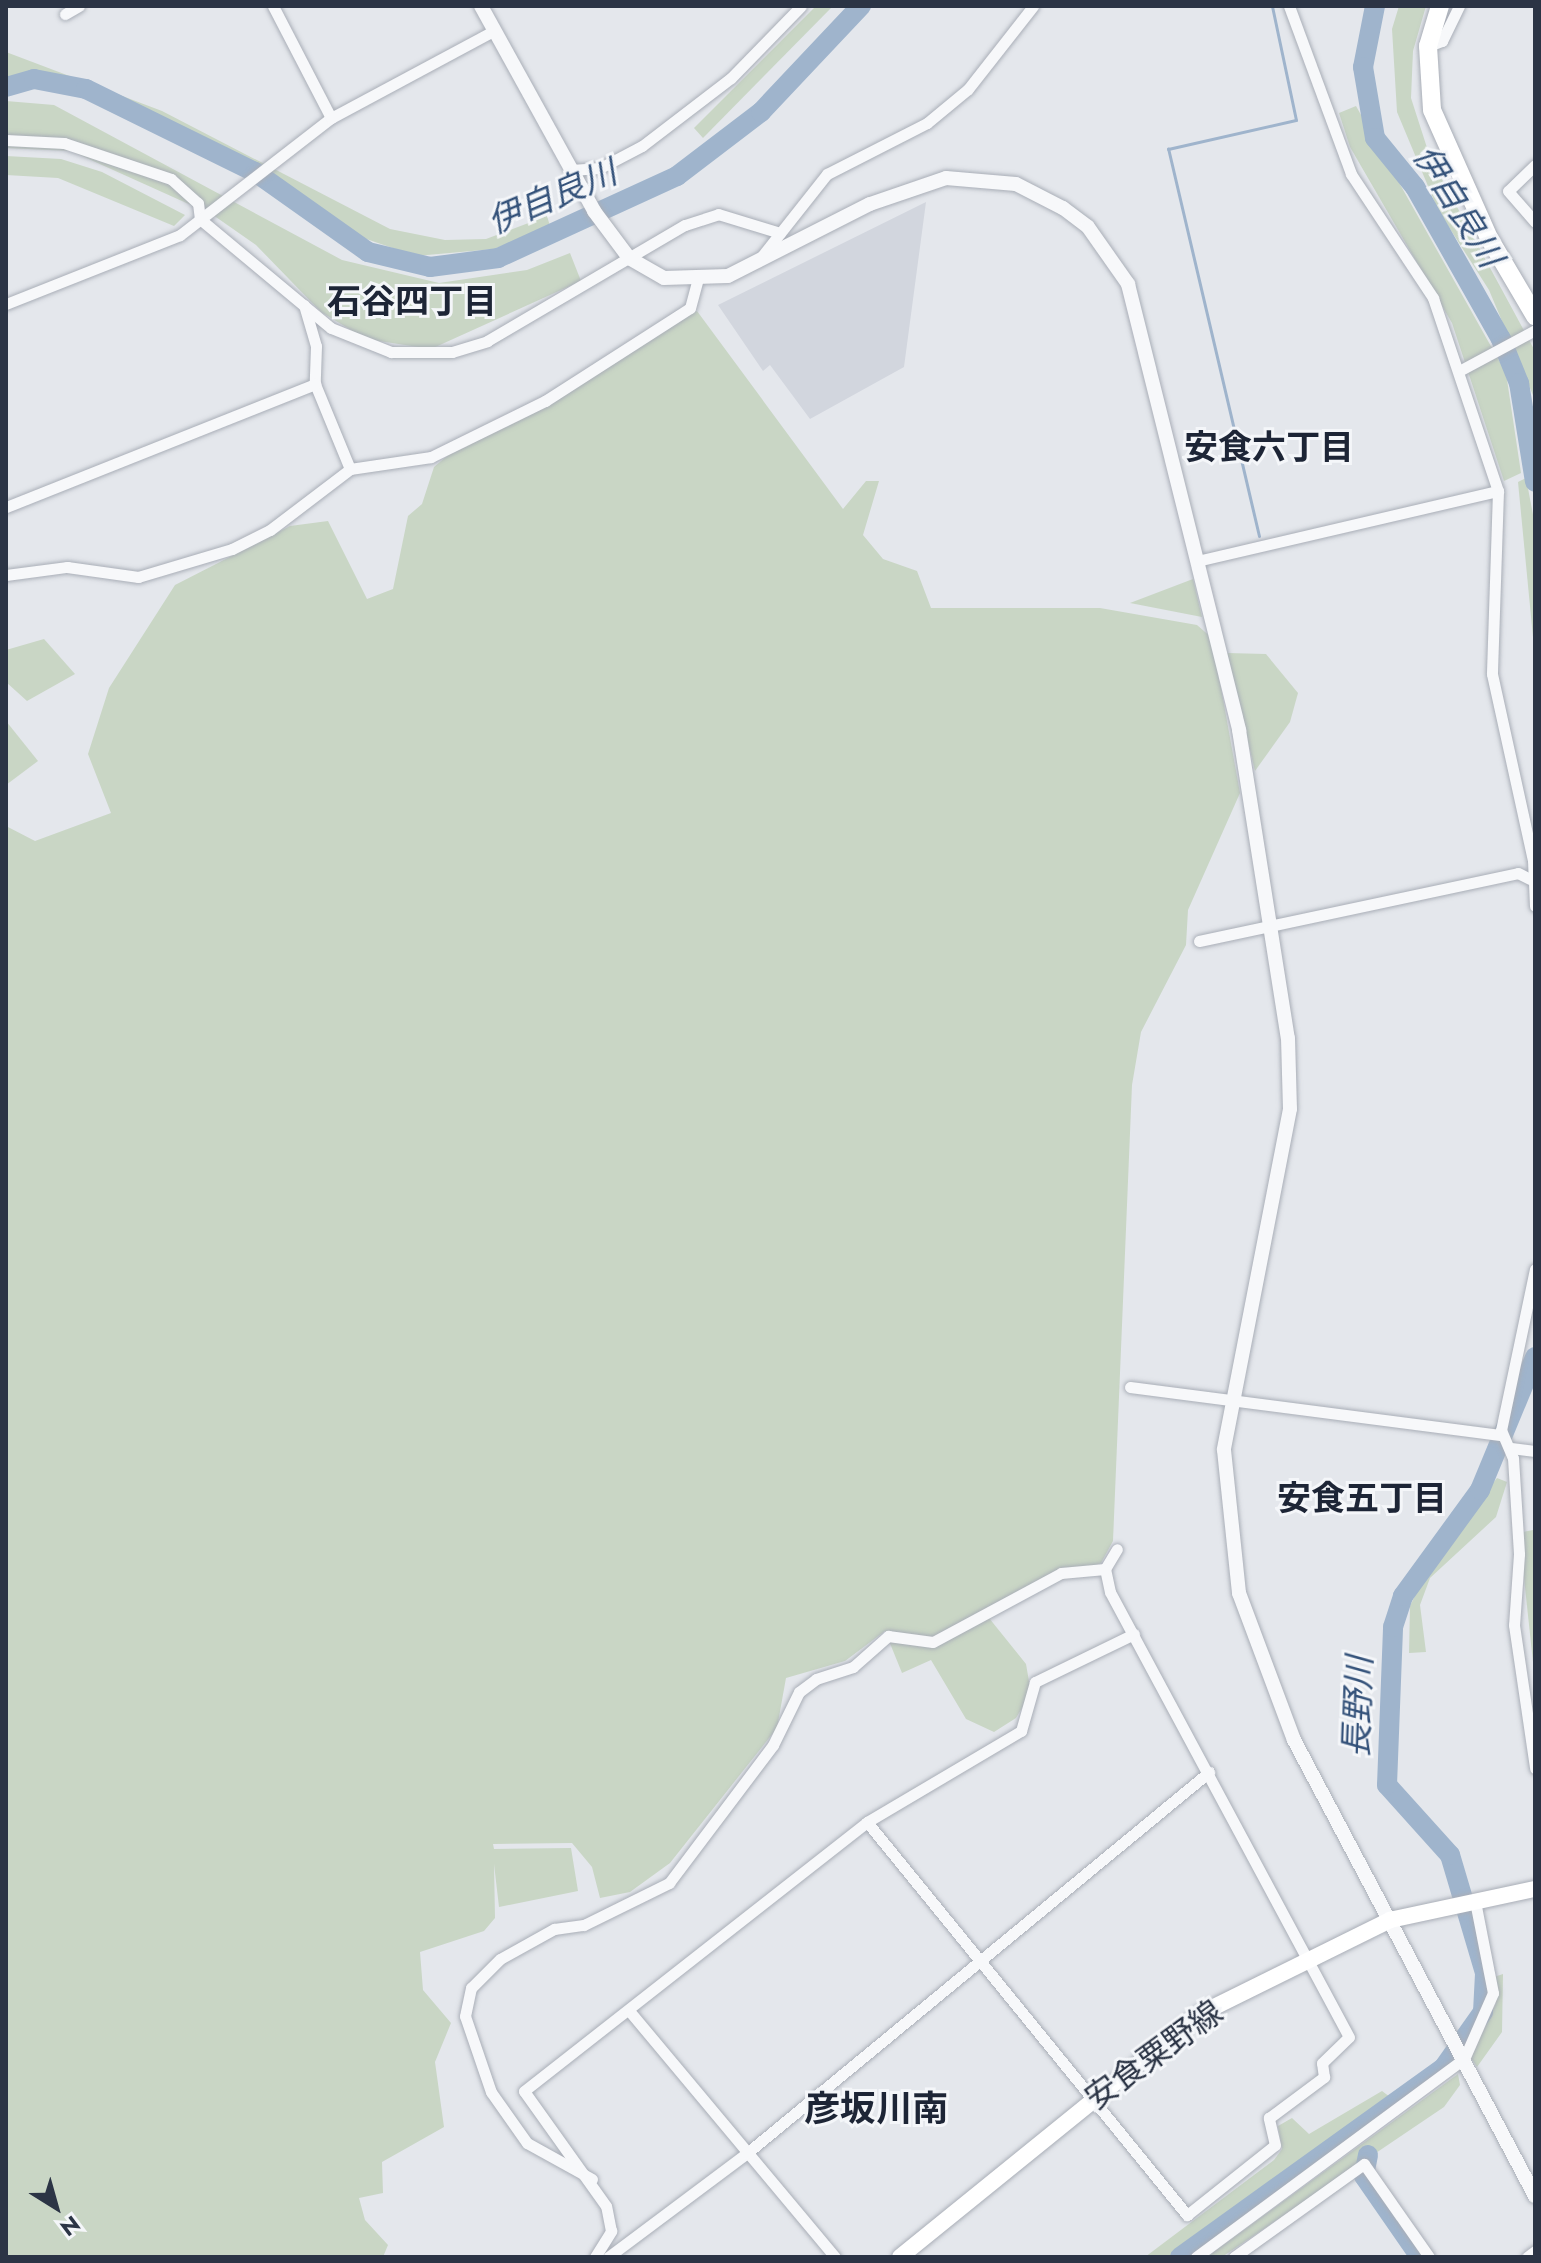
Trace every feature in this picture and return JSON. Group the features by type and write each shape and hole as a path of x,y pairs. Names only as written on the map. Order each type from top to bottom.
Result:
{"main road":[{"path":"1440,6 1428,46 1432,110 1450,158 1535,316"},
{"name":"安食粟野線","path":"900,2257 1200,2014 1309,1957 1390,1920 1535,1889"}],"street":[{"path":"65,14 79,6"},
{"path":"273,6 331,118"},
{"path":"481,6 574,174 629,258 664,278 697,281 757,264 870,204 946,178 1016,184 1063,208 1088,227 1128,284 1249,782 1285,1005 1290,1109 1224,1450 1231,1544 1253,1639 1294,1740 1535,2196"},
{"path":"574,174 600,168 642,146 731,78 801,6"},
{"path":"757,264 827,174 927,123 968,89 1033,6"},
{"path":"1289,6 1351,174 1433,298 1462,369 1498,491 1492,674 1533,860 1530,879 1535,906"},
{"path":"1428,46 1442,41 1459,6"},
{"path":"6,304 180,235 331,118 495,30"},
{"path":"6,140 64,143 142,164 198,203 204,216 303,305 358,342 391,352 452,352 487,341 629,258 718,214 780,233"},
{"path":"1535,165 1508,191 1535,222"},
{"path":"6,575 67,567 138,577 170,570 270,530 350,469 431,457 545,401 690,308 697,281"},
{"path":"303,305 316,346 315,384 350,469"},
{"path":"1462,369 1535,330"},
{"path":"6,507 315,384"},
{"path":"1197,563 1498,491"},
{"path":"1199,941 1270,921 1518,873 1530,879"},
{"path":"1502,1435 1535,1269"},
{"path":"1130,1387 1232,1403 1502,1435 1516,1449 1535,1451"},
{"path":"1516,1449 1519,1554 1514,1625 1535,1768"},
{"path":"1105,1569 1117,1549"},
{"path":"867,1822 977,1961 1187,2215 1275,2145 1269,2118 1324,2077 1322,2063 1349,2037 1134,1634 1105,1569"},
{"path":"592,2179 527,2143 491,2092 465,2016 471,1988 500,1959 554,1929 584,1925 669,1883 773,1745 799,1692 816,1679 853,1667 888,1636 933,1642 1061,1573 1105,1569"},
{"path":"595,2257 611,2231 592,2179 524,2091 631,2013 867,1822 1021,1731 1035,1682 1134,1634"},
{"path":"608,2257 747,2153 1209,1772"},
{"path":"1196,2257 1463,2056 1493,1993 1474,1901"},
{"path":"631,2013 835,2257"},
{"path":"1234,2257 1364,2164 1429,2257"},
{"path":"1527,2257 1535,2251"}],"shaded area":[{"path":"926,202 904,367 810,419 770,365 763,371 718,305"}],"green space":[{"path":"816,6 833,6 703,138 694,128"},
{"path":"1399,6 1426,6 1413,51 1411,98 1430,157 1535,351 1535,400 1489,290 1438,210 1397,112 1392,29"},
{"path":"6,52 162,111 390,229 445,240 486,239 547,216 550,226 494,249 416,256 343,231 188,137 58,86 6,78"},
{"path":"6,101 54,105 342,260 439,283 527,270 570,253 581,281 431,349 366,339 321,312 256,245 213,215 71,151 6,148"},
{"path":"1356,106 1506,373 1521,473 1504,481 1452,323 1350,147 1339,113"},
{"path":"6,156 61,159 102,172 185,215 174,226 58,178 6,175"},
{"path":"697,311 843,509 866,481 879,481 863,535 883,559 917,571 931,608 1100,608 1197,625 1212,638 1240,793 1188,910 1186,945 1141,1032 1132,1085 1113,1541 1101,1563 985,1613 1026,1664 1031,1693 1016,1718 994,1732 966,1719 931,1660 902,1673 885,1631 845,1661 786,1678 777,1728 670,1863 630,1892 600,1898 592,1867 572,1843 493,1844 494,1849 571,1848 578,1891 499,1907 494,1864 495,1918 484,1931 420,1952 423,1990 451,2023 435,2062 444,2127 382,2162 383,2193 359,2198 365,2220 388,2245 383,2257 6,2257 6,826 35,841 111,813 88,754 109,688 175,585 290,526 328,521 367,599 393,589 408,516 422,504 434,467 466,440"},
{"path":"1526,478 1535,525 1535,658 1518,482"},
{"path":"1193,579 1202,617 1130,603"},
{"path":"44,639 75,674 27,701 6,682 6,650"},
{"path":"1227,653 1266,654 1298,693 1290,722 1255,771"},
{"path":"6,721 38,761 6,785"},
{"path":"1497,1478 1507,1482 1496,1517 1430,1578 1420,1605 1426,1652 1409,1653 1410,1606 1430,1565"},
{"path":"1533,1530 1535,1681 1524,1578 1523,1532"},
{"path":"1503,1974 1502,2032 1477,2067 1471,2058 1496,2003 1494,1977"},
{"path":"1458,2074 1460,2085 1444,2107 1222,2257 1207,2257"},
{"path":"1382,2091 1394,2100 1177,2257 1145,2257 1274,2160 1282,2149 1278,2126 1292,2118 1309,2134"}],"waterway":[{"name":"伊自良川","path":"6,87 34,79 86,89 255,172 368,252 430,267 498,258 677,176 761,112 861,6"},
{"path":"1259,536 1168,149 1296,120 1272,6"},
{"name":"伊自良川","path":"1375,6 1363,67 1375,138 1415,187 1501,339 1519,383 1535,482"},
{"name":"長野川","path":"1180,2257 1444,2067 1483,2012 1485,1973 1450,1855 1387,1785 1393,1627 1403,1596 1480,1490 1535,1357"},
{"path":"1368,2155 1364,2176 1420,2257"}],"district":[{"name":"石谷四丁目","path":"412,302"},
{"name":"安食六丁目","path":"1269,448"},
{"name":"安食五丁目","path":"1362,1499"},
{"name":"彦坂川南","path":"876,2109"}]}
